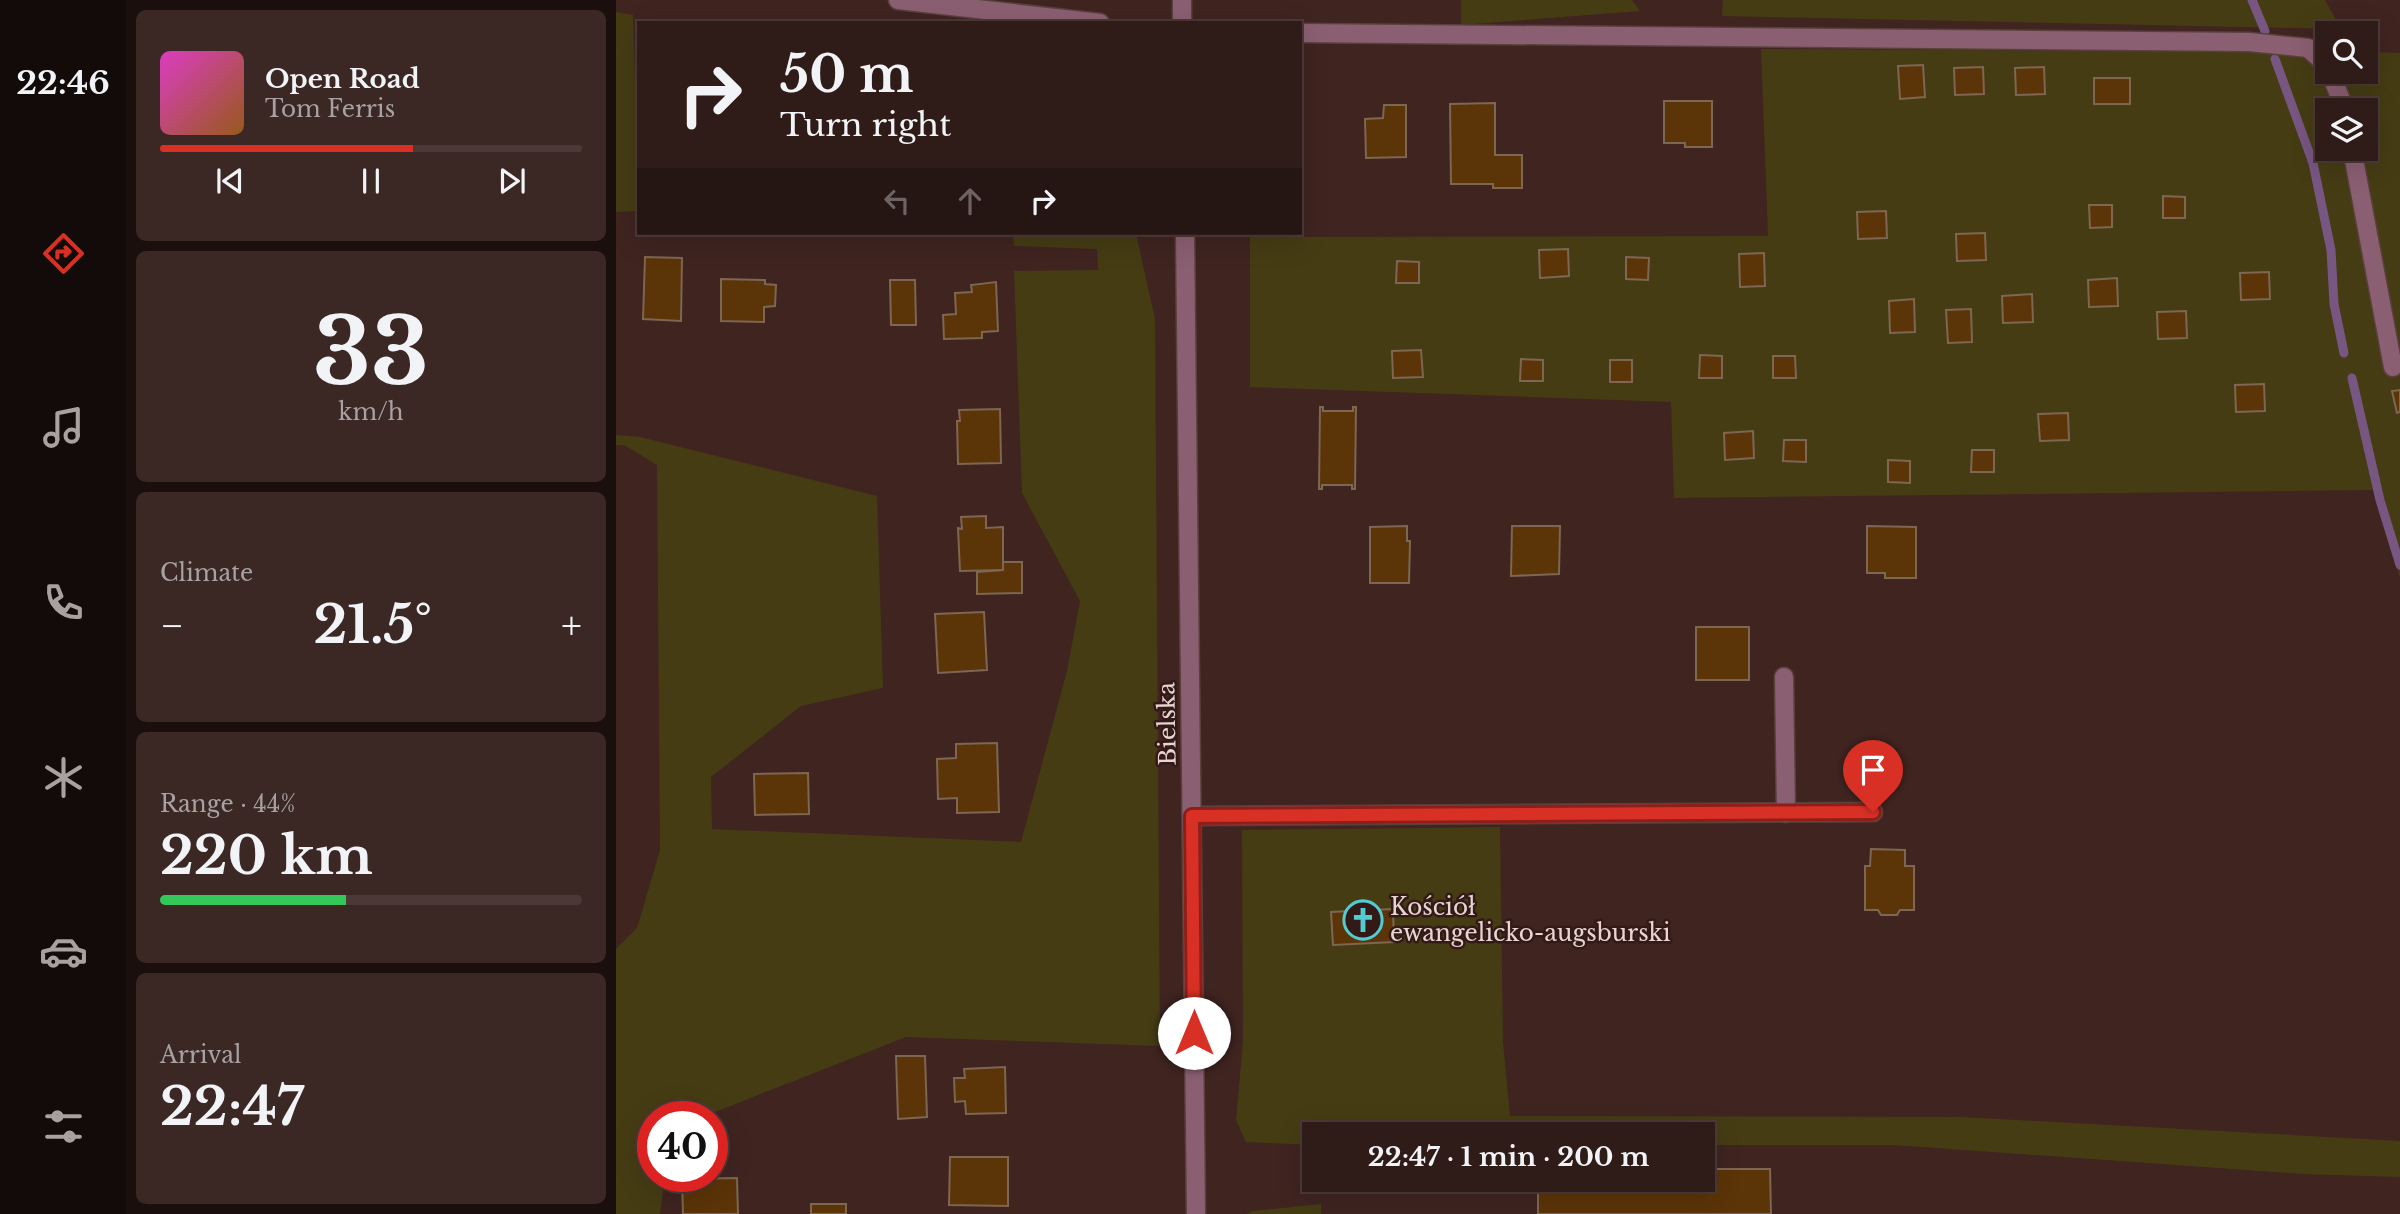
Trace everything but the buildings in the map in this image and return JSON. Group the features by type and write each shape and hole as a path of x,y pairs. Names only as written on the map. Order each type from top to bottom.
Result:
{"street":[{"path":"898,0 1082,21"},
{"path":"1182,0 1182,21"},
{"path":"1302,33 2249,42 2308,48 2315,54"},
{"path":"2354,161 2393,367"},
{"name":"Bielska","path":"1185,235 1196,1214"},
{"path":"1784,677 1786,813"},
{"path":"1192,816 1873,812"}],"shaded area":[{"path":"1461,0 1632,0 1640,11 1461,25"},
{"path":"1723,0 2325,0 2337,21 2315,21 2315,28 1722,16"},
{"path":"616,12 633,15 637,211 616,212"},
{"path":"1761,49 2315,52 2315,84 2378,84 2378,52 2400,53 2400,579 2382,490 1674,498 1671,402 1250,387 1250,237 1768,236"},
{"path":"1013,235 1136,235 1155,319 1160,1046 906,1037 728,1107 728,1101 637,1101 637,1192 663,1192 660,1214 616,1214 616,949 637,928 660,850 657,465 624,445 616,445 616,435 640,437 877,496 883,688 801,706 711,777 712,829 1021,842 1067,671 1080,601 1022,493 1014,271 1098,270 1097,249 1014,246"},
{"path":"1500,827 1503,1042 1510,1116 1962,1117 2400,1141 2400,1177 2302,1174 1893,1145 1715,1145 1715,1122 1302,1122 1302,1144 1246,1142 1236,1120 1243,1042 1242,830"},
{"path":"1321,1204 1321,1214 1247,1214 1252,1211"}],"waterway":[{"path":"2252,0 2265,31"},
{"path":"2275,59 2313,163 2331,250 2334,304 2344,353"},
{"path":"2352,378 2380,500 2400,565"}],"place":[{"name":"Kościół ewangelicko-augsburski","path":"1363,920"}],"route":[{"path":"1194,1033 1192,816 1873,812"}]}
